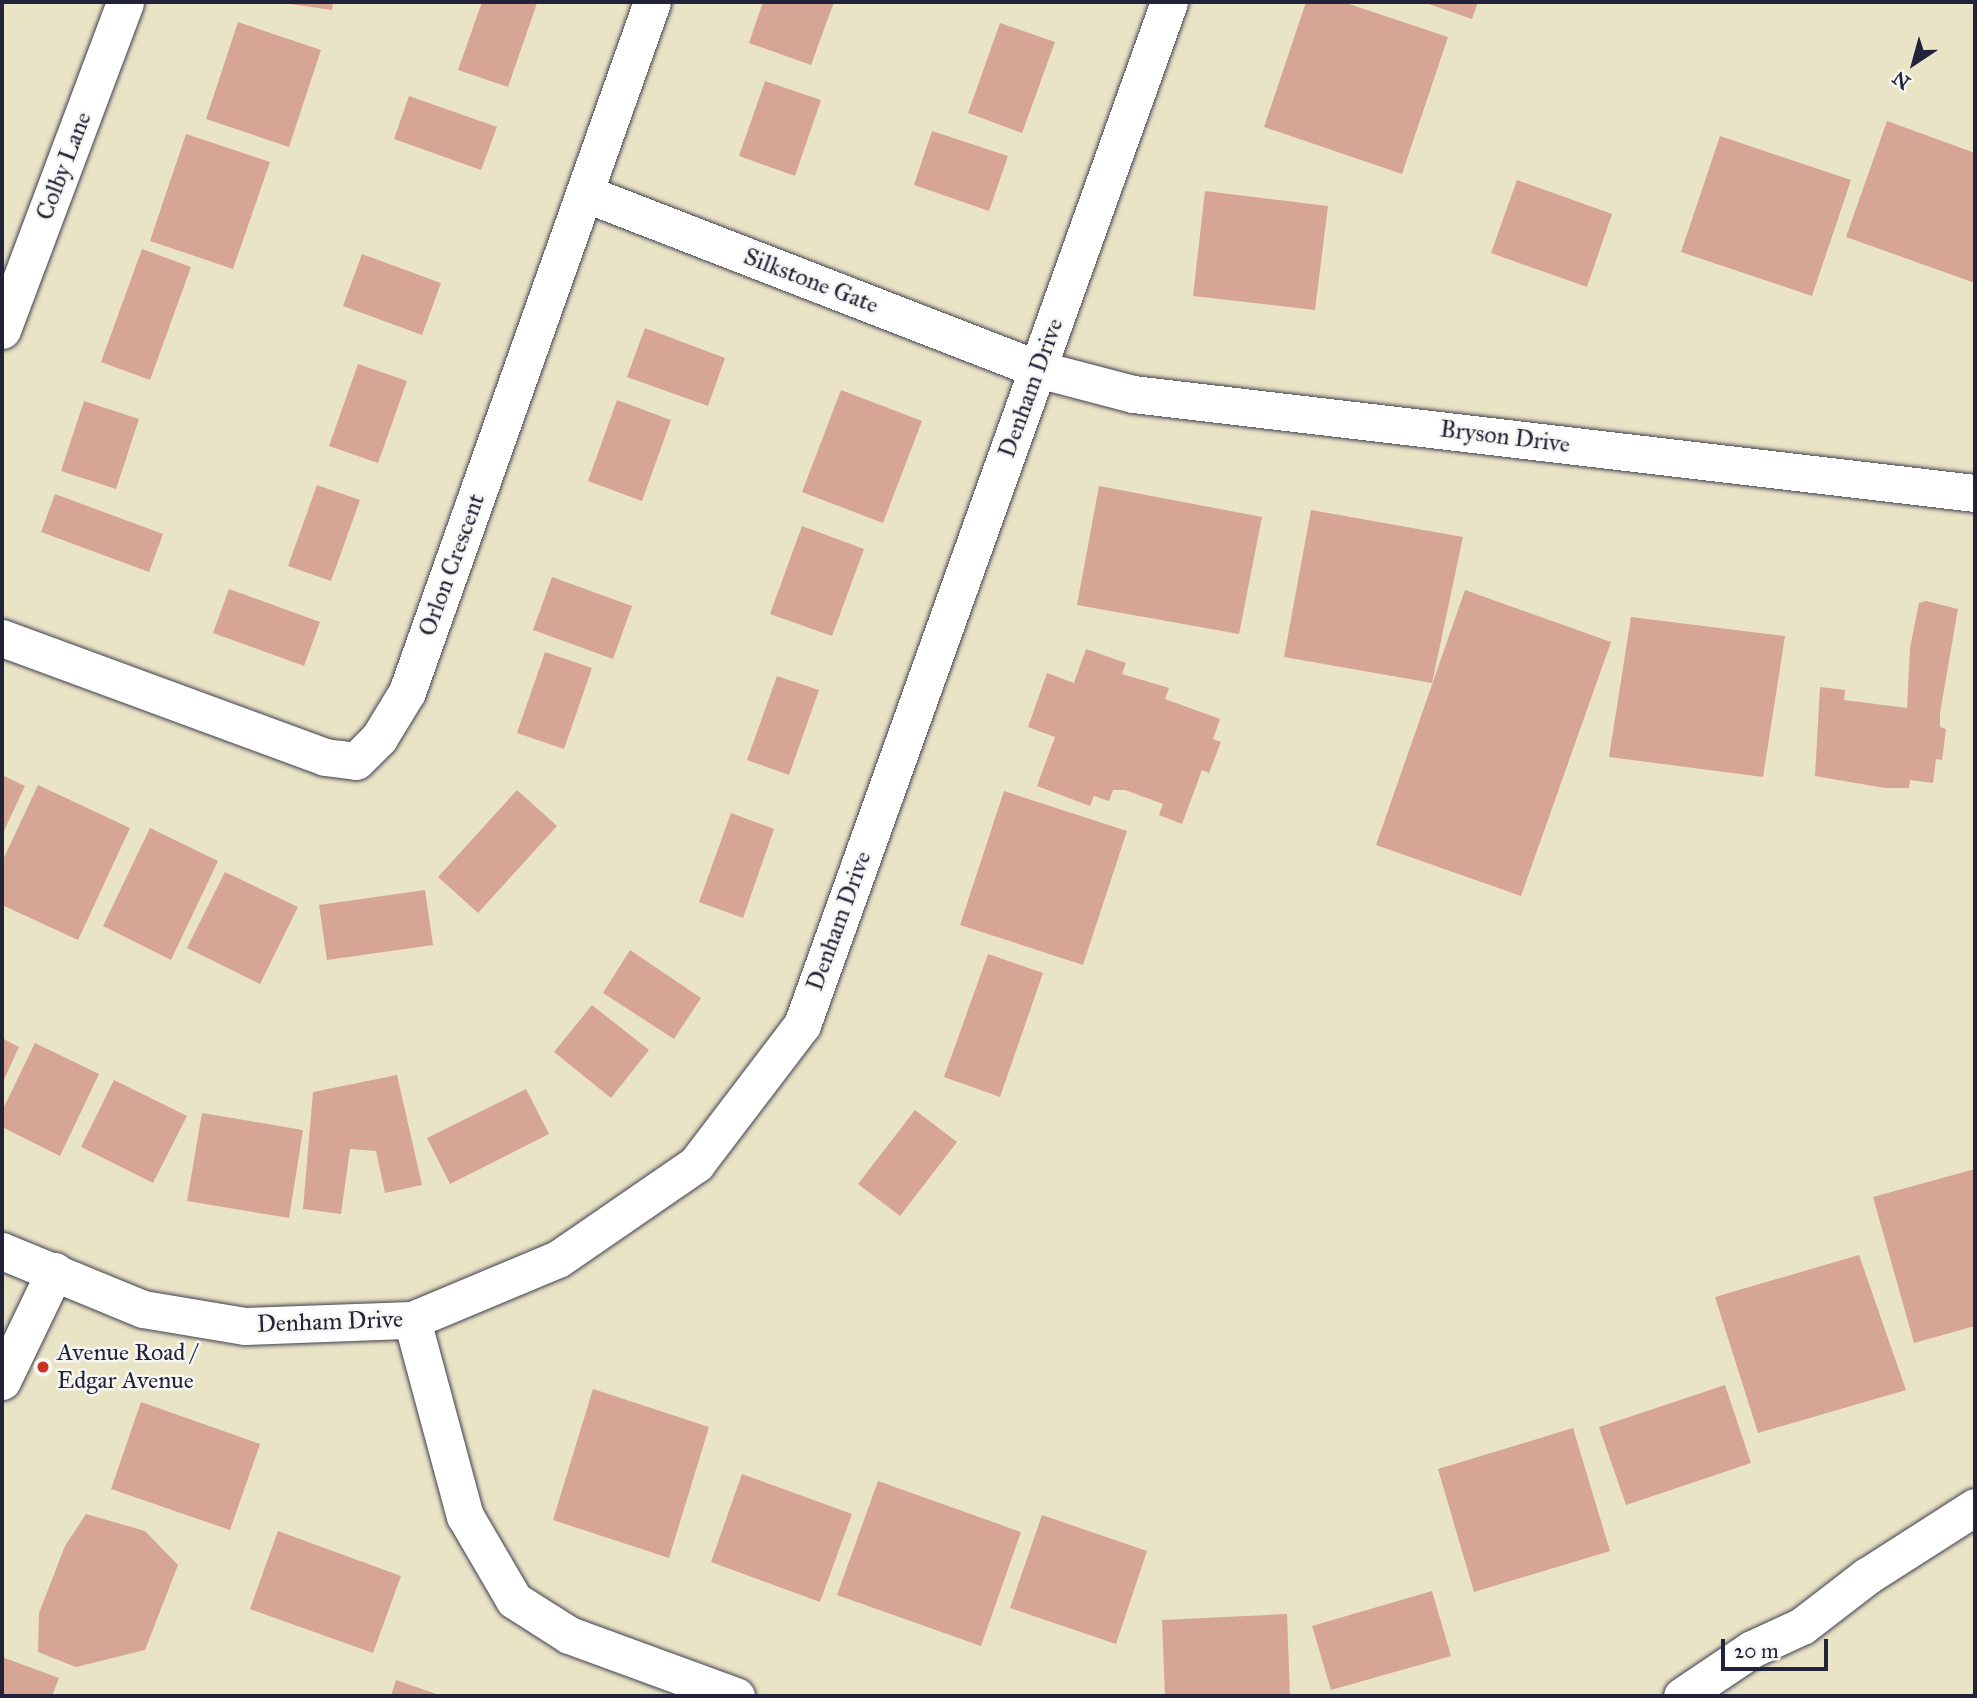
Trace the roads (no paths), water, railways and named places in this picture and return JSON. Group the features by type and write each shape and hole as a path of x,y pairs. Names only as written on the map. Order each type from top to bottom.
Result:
{"street":[{"name":"Colby Lane","path":"2,330 125,2"},
{"name":"Orlon Crescent","path":"2,638 265,739 356,761 395,717 407,692 652,2"},
{"name":"Denham Drive","path":"2,1251 143,1309 245,1326 412,1321 558,1259 696,1164 802,1025 1169,2"},
{"name":"Silkstone Gate","path":"584,193 1038,369"},
{"name":"Bryson Drive","path":"1038,369 1133,394 1975,493"},
{"path":"2,1381 55,1271"},
{"path":"412,1321 465,1516 514,1600 569,1635 736,1696"},
{"path":"1682,1696 1752,1648 1802,1626 1867,1576 1975,1507"}],"place":[{"name":"Avenue Road / Edgar Avenue","path":"43,1367"}]}
